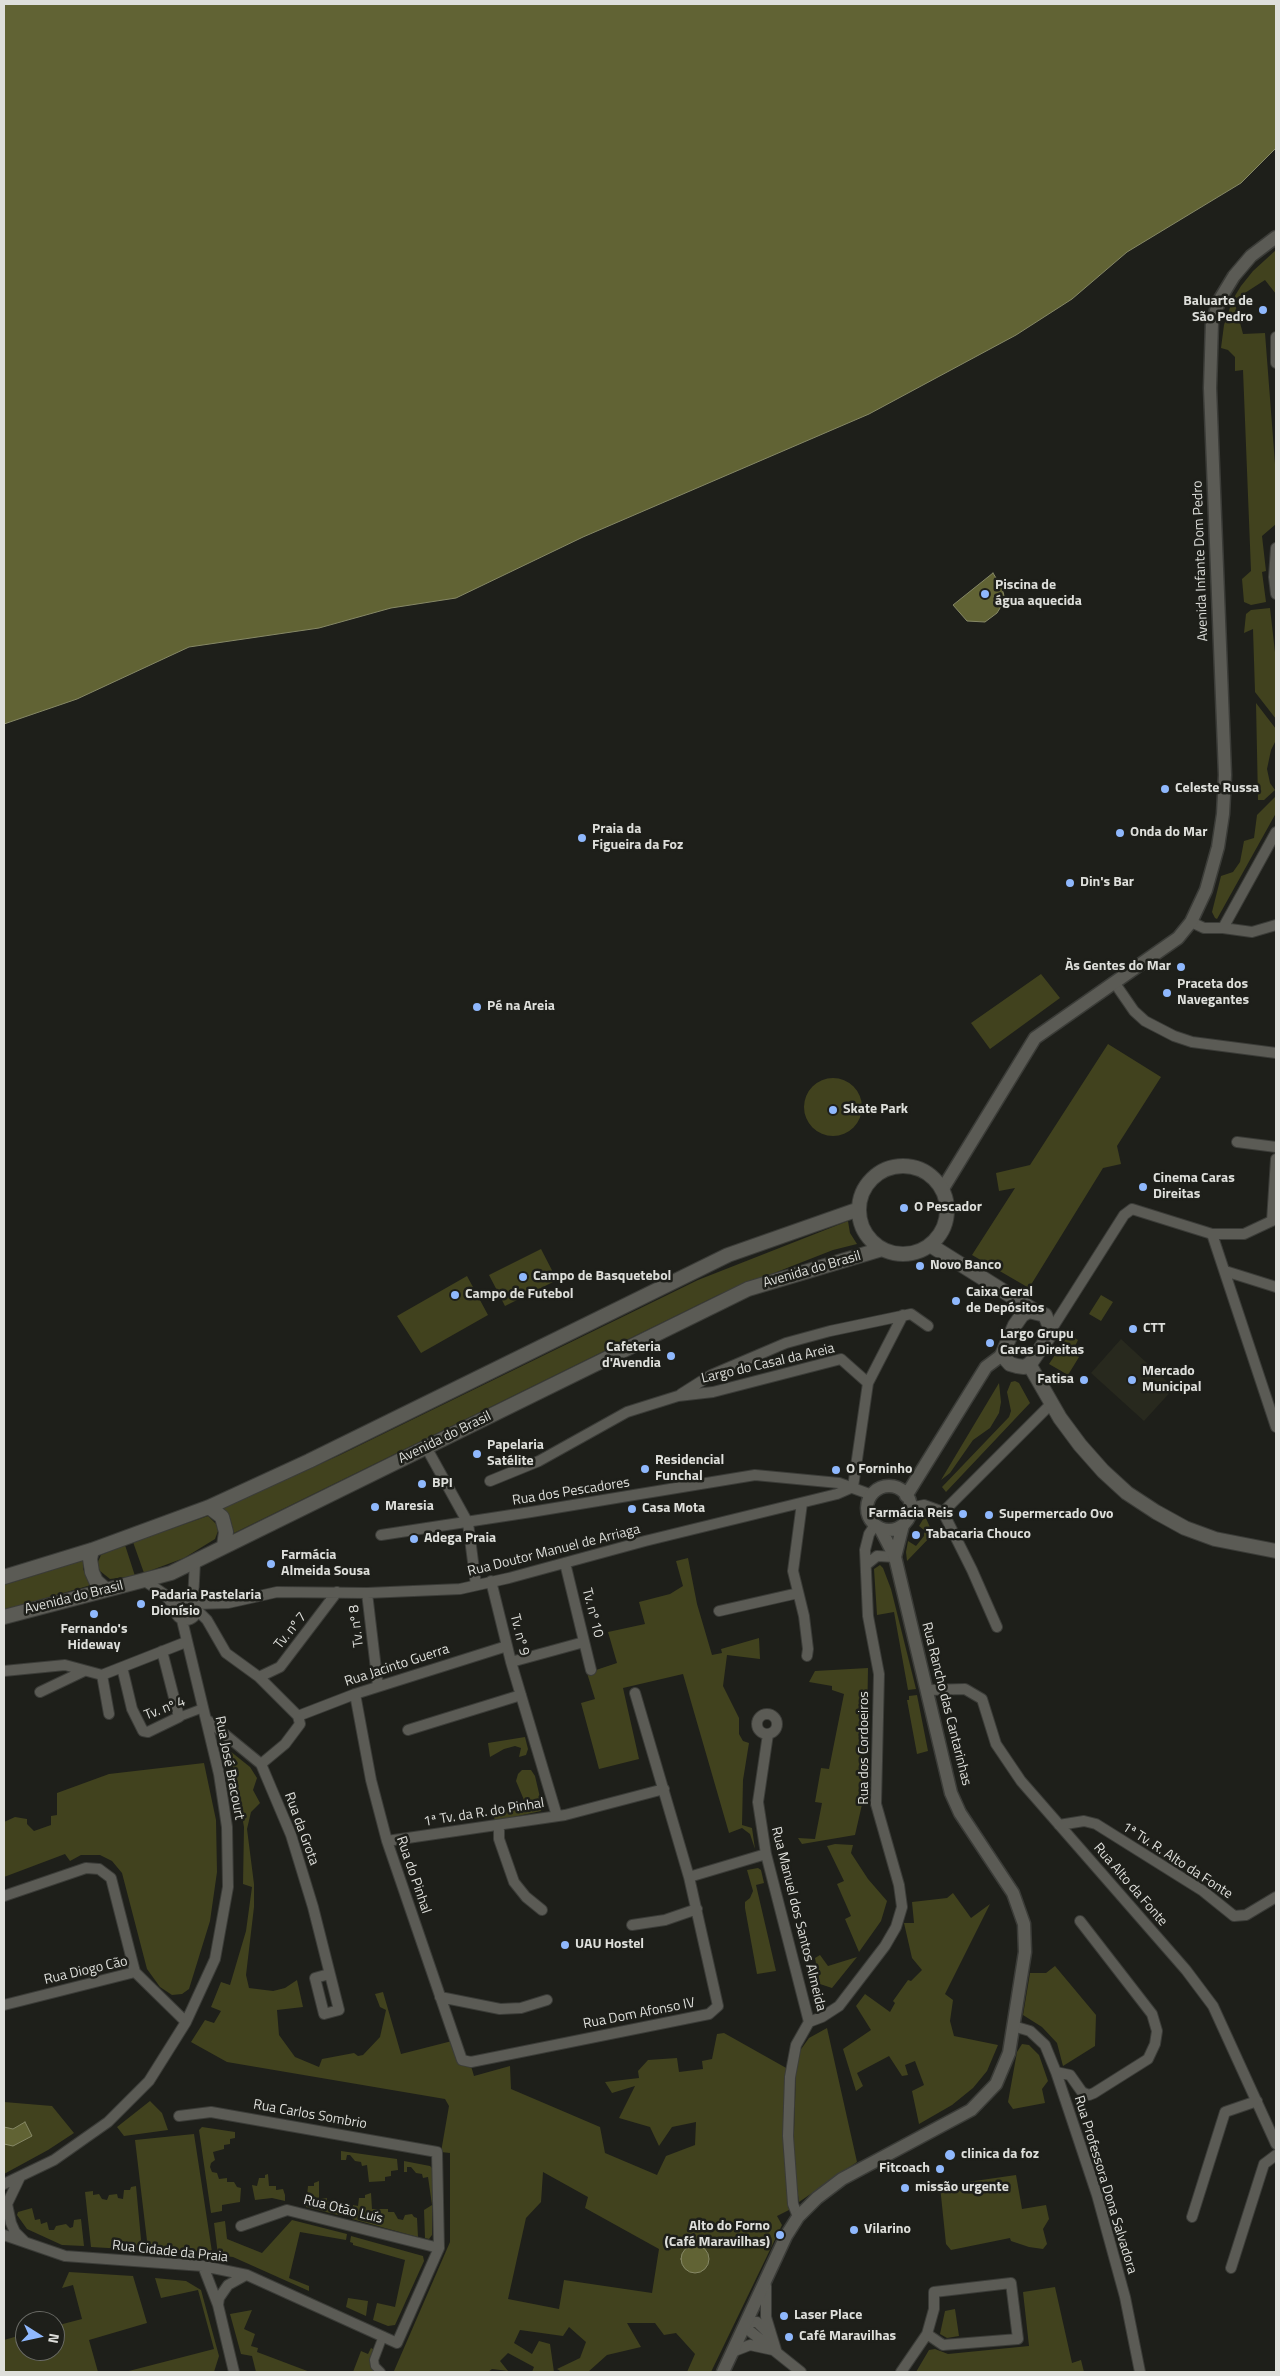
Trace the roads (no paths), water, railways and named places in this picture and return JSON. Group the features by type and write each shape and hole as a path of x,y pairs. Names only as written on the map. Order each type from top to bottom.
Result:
{"main road":[{"path":"906,1166 921,1170 934,1178 942,1190 946,1199 947,1216 942,1232 923,1250 907,1254 882,1249 868,1237 863,1228 859,1208 866,1186 877,1175 890,1168 906,1166"},
{"path":"4,1577 92,1550 209,1507 309,1461 728,1255 859,1208"},
{"path":"930,1245 1006,1294 1045,1315 1051,1330 1049,1336 1029,1364 1024,1367 1010,1364 1002,1354 1015,1325 1022,1315 1035,1311"},
{"name":"Avenida do Brasil","path":"4,1617 50,1603 144,1581 195,1562 426,1446 748,1289 882,1249"},
{"path":"1006,1294 1015,1325"},
{"path":"1029,1364 1051,1404 1080,1445 1103,1471 1127,1493 1185,1528 1215,1539 1276,1551"},
{"path":"209,1507 222,1517 226,1532 224,1546"},
{"path":"92,1550 90,1559 92,1572 96,1581 106,1590"}],"street":[{"name":"Avenida Infante Dom Pedro","path":"1191,922 1200,904 1218,847 1223,814 1225,775 1210,388 1212,322 1220,299 1234,276 1251,256 1276,237"},
{"path":"1276,337 1276,363"},
{"path":"1276,548 1274,577 1276,594"},
{"path":"1223,928 1276,832"},
{"path":"942,1190 1035,1038 1178,938 1191,922 1204,928 1223,928 1252,932 1276,925"},
{"path":"1114,982 1134,1011 1146,1021 1174,1036 1192,1042 1276,1053"},
{"path":"1237,1142 1276,1148"},
{"path":"1051,1330 1124,1214 1132,1209 1212,1234 1244,1234 1274,1220 1276,1159"},
{"path":"1212,1234 1276,1427"},
{"path":"1225,1271 1276,1286"},
{"path":"853,1487 868,1383 903,1315 911,1314 928,1326"},
{"name":"Largo do Casal da Areia","path":"678,1396 711,1375 786,1343 903,1315"},
{"path":"908,1502 986,1367 1002,1354"},
{"name":"Largo do Casal da Areia","path":"490,1480 538,1460 626,1412 678,1396 712,1392 841,1359 868,1383"},
{"path":"942,1512 1051,1404"},
{"path":"426,1446 468,1522 476,1585"},
{"name":"Rua dos Pescadores","path":"381,1535 755,1475 840,1482 872,1494"},
{"path":"889,1486 896,1488 908,1502 910,1514 903,1525 891,1530 877,1526 868,1514 867,1507 872,1494 889,1486"},
{"name":"Rua Doutor Manuel de Arriaga","path":"195,1605 228,1602 277,1592 367,1593 460,1589 802,1502 853,1487"},
{"path":"802,1502 793,1571 805,1624 807,1656"},
{"path":"908,1502 924,1505 942,1512 972,1570 997,1627"},
{"name":"Rua Rancho das Cantarinhas","path":"895,1558 903,1525"},
{"name":"Rua Rancho das Cantarinhas","path":"723,2372 766,2278 798,2216 817,2198 842,2179 971,2110 996,2084 1009,2053 1025,1952 1024,1924 1013,1893 960,1813 951,1793 928,1690 895,1558 877,1526"},
{"name":"Rua dos Cordoeiros","path":"809,2022 822,2017 839,2006 886,1946 896,1927 902,1907 899,1885 876,1804 879,1674 868,1616 866,1565 867,1542 877,1526"},
{"path":"866,1565 877,1556 895,1558"},
{"path":"144,1581 164,1594 175,1607 177,1616 182,1620 192,1618 195,1605 195,1562"},
{"name":"Tv. nº 10","path":"565,1563 591,1670"},
{"name":"Tv. nº 9","path":"491,1581 511,1662 557,1816"},
{"name":"Tv. nº 7","path":"259,1677 280,1667 337,1592"},
{"name":"Tv. nº 8","path":"367,1593 378,1686"},
{"path":"719,1611 798,1593"},
{"path":"175,1607 182,1598 195,1605 207,1620 226,1653 259,1677 298,1716 300,1724 285,1744 261,1764"},
{"name":"Rua José Bracourt","path":"4,2184 54,2160 108,2122 149,2081 186,2022 215,1959 228,1887 227,1827 219,1774 182,1620"},
{"path":"4,1671 65,1664 102,1675 186,1642"},
{"path":"511,1662 584,1642"},
{"name":"Rua Jacinto Guerra","path":"298,1716 378,1686 507,1646"},
{"path":"162,1651 179,1717"},
{"name":"Tv. nº 4","path":"122,1667 132,1709 143,1731 148,1732 203,1708"},
{"path":"40,1692 84,1671"},
{"path":"102,1675 109,1714"},
{"name":"Rua Alto da Fonte","path":"928,1690 966,1689 982,1699 996,1744 1021,1781 1186,1970 1213,2006 1276,2144"},
{"name":"Rua Dom Afonso IV","path":"462,2060 472,2062 709,2014 718,2006 690,1877 635,1693"},
{"name":"Rua do Pinhal","path":"355,1694 370,1780 386,1841 462,2060"},
{"path":"408,1730 522,1695"},
{"name":"Rua da Grota","path":"206,1719 261,1764 290,1835 313,1907 329,1974"},
{"name":"Rua Manuel dos Santos Almeida","path":"768,1734 758,1802 766,1854 809,2022"},
{"path":"557,1816 664,1790"},
{"name":"1ª Tv. da R. do Pinhal","path":"386,1841 557,1816"},
{"name":"1ª Tv. R. Alto da Fonte","path":"1059,1825 1084,1821 1096,1824 1203,1891 1234,1916 1246,1915 1276,1897"},
{"path":"500,1825 500,1839 514,1882 526,1897 542,1910"},
{"path":"690,1877 766,1854"},
{"path":"4,1896 86,1868 99,1868 111,1878 135,1972"},
{"path":"632,1925 665,1920 697,1909"},
{"path":"1056,2072 1070,2075 1082,2092 1094,2093 1148,2059 1155,2044 1156,2030 1152,2014 1080,1921"},
{"name":"Rua Diogo Cão","path":"4,2005 135,1972 186,2022"},
{"path":"440,1997 500,2009 521,2008 547,2000"},
{"path":"798,2216 793,2204 788,2136 790,2077 796,2045 809,2022"},
{"name":"Rua Professora Dona Salvadora","path":"1013,2026 1030,2031 1045,2044 1056,2072 1097,2195 1125,2297 1140,2372"},
{"path":"1192,2217 1225,2112 1257,2101"},
{"name":"Rua Carlos Sombrio","path":"179,2116 212,2112 437,2152 439,2248"},
{"path":"1230,2268 1264,2164 1276,2155"},
{"path":"20,2177 6,2208 15,2232 28,2245"},
{"name":"Rua Otão Luís","path":"241,2226 287,2210 439,2248"},
{"name":"Rua Cidade da Praia","path":"4,2235 28,2245 65,2256 203,2266 247,2275 397,2343 439,2248"},
{"path":"203,2266 218,2305 234,2372"},
{"path":"218,2305 219,2298 228,2286 240,2277 247,2275"},
{"path":"766,2278 764,2298 770,2334 776,2351"},
{"path":"901,2372 926,2334 934,2309 934,2292 1011,2283 1018,2339 943,2345 926,2334"},
{"path":"745,2323 757,2322 770,2334"},
{"path":"745,2323 754,2334 801,2372"},
{"path":"381,2372 375,2366 374,2360 383,2336"},
{"path":"732,2352 750,2345 776,2351"}],"place":[{"name":"Baluarte de São Pedro","path":"1263,310"},
{"name":"Piscina de água aquecida","path":"985,594"},
{"name":"Celeste Russa","path":"1165,789"},
{"name":"Onda do Mar","path":"1120,833"},
{"name":"Praia da Figueira da Foz","path":"582,838"},
{"name":"Din's Bar","path":"1070,883"},
{"name":"Às Gentes do Mar","path":"1181,967"},
{"name":"Praceta dos Navegantes","path":"1167,993"},
{"name":"Pé na Areia","path":"477,1007"},
{"name":"Skate Park","path":"833,1110"},
{"name":"Cinema Caras Direitas","path":"1143,1187"},
{"name":"O Pescador","path":"904,1208"},
{"name":"Novo Banco","path":"920,1266"},
{"name":"Campo de Basquetebol","path":"523,1277"},
{"name":"Campo de Futebol","path":"455,1295"},
{"name":"Caixa Geral de Depósitos","path":"956,1301"},
{"name":"CTT","path":"1133,1329"},
{"name":"Largo Grupu Caras Direitas","path":"990,1343"},
{"name":"Cafeteria d'Avendia","path":"671,1356"},
{"name":"Fatisa","path":"1084,1380"},
{"name":"Mercado Municipal","path":"1132,1380"},
{"name":"Papelaria Satélite","path":"477,1454"},
{"name":"Residencial Funchal","path":"645,1469"},
{"name":"O Forninho","path":"836,1470"},
{"name":"BPI","path":"422,1484"},
{"name":"Maresia","path":"375,1507"},
{"name":"Casa Mota","path":"632,1509"},
{"name":"Farmácia Reis","path":"963,1514"},
{"name":"Supermercado Ovo","path":"989,1515"},
{"name":"Tabacaria Chouco","path":"916,1535"},
{"name":"Adega Praia","path":"414,1539"},
{"name":"Farmácia Almeida Sousa","path":"271,1564"},
{"name":"Padaria Pastelaria Dionísio","path":"141,1604"},
{"name":"Fernando's Hideway","path":"94,1614"},
{"name":"UAU Hostel","path":"565,1945"},
{"name":"clinica da foz","path":"950,2155"},
{"name":"Fitcoach","path":"940,2169"},
{"name":"missão urgente","path":"905,2188"},
{"name":"Vilarino","path":"854,2230"},
{"name":"Alto do Forno (Café Maravilhas)","path":"780,2235"},
{"name":"Laser Place","path":"784,2316"},
{"name":"Café Maravilhas","path":"789,2337"}]}
